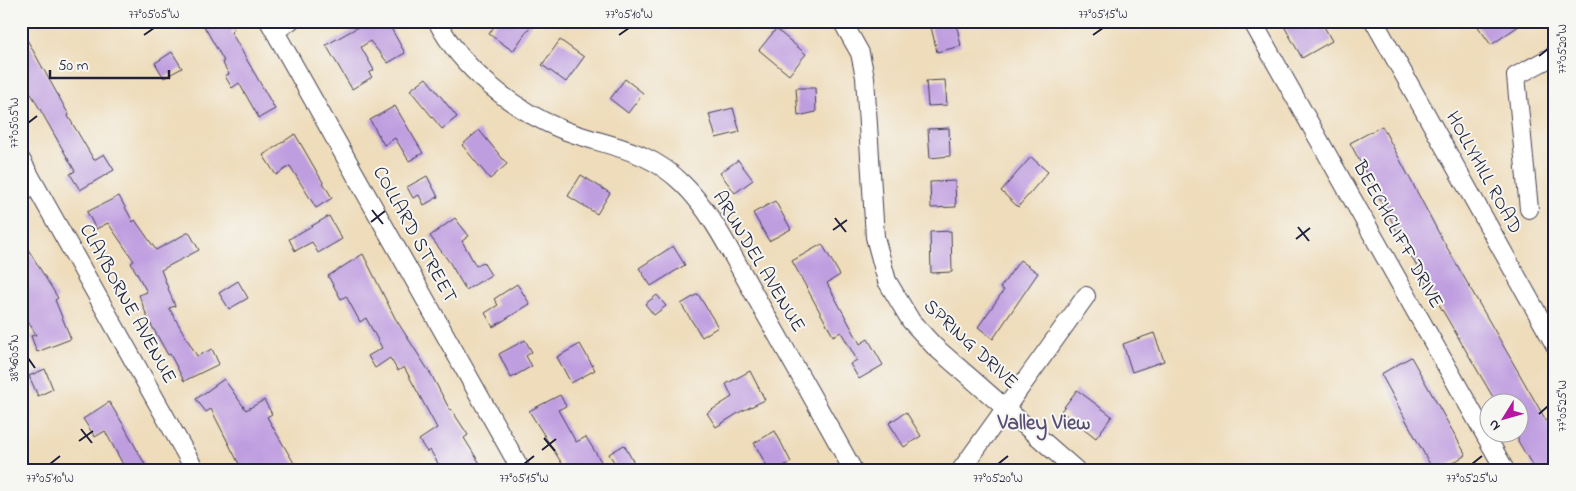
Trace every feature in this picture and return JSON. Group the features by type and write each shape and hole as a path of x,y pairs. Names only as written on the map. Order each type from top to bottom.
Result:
{"street":[{"path":"272,26 290,21"},
{"name":"ARUNDEL AVENUE","path":"437,21 460,54 485,81 506,98 560,129 626,148 649,158 683,184 727,246 853,470"},
{"name":"SPRING DRIVE","path":"842,21 860,53 865,77 875,237 886,281 901,308 934,346 1076,470"},
{"name":"BEECHCLIFF DRIVE","path":"1252,21 1505,470"},
{"name":"HOLLYHILL ROAD","path":"1374,21 1555,345"},
{"name":"COLLARD STREET","path":"272,26 521,470"},
{"path":"1529,209 1516,76 1555,55"},
{"name":"CLAYBORNE AVENUE","path":"21,160 195,470"},
{"path":"961,470 1086,296"}],"building":[{"path":"201,21 229,21 234,30 231,32 275,109 259,118 239,83 232,88 225,76 229,74 222,62 224,61"},
{"path":"369,21 387,21 405,53 388,63 370,41 361,47 374,70 369,73 372,77 352,89 326,45"},
{"path":"498,21 534,21 513,51 489,34"},
{"path":"1281,21 1321,21 1332,41 1302,58"},
{"path":"1474,21 1526,21 1491,45"},
{"path":"956,22 961,46 937,52 931,27"},
{"path":"21,29 94,160 104,154 114,170 80,190 70,174 75,171 21,76"},
{"path":"776,29 806,54 789,75 759,50"},
{"path":"560,40 584,57 566,82 542,65"},
{"path":"172,52 182,68 164,78 155,63"},
{"path":"426,78 457,117 442,129 410,90"},
{"path":"625,79 643,93 628,113 610,99"},
{"path":"945,80 947,105 928,106 926,81"},
{"path":"796,88 815,88 816,112 798,116"},
{"path":"395,106 423,153 409,161 395,138 384,145 370,120"},
{"path":"733,108 740,132 716,138 709,114"},
{"path":"1382,126 1441,237 1555,436 1555,470 1535,470 1520,444 1528,444 1528,394 1491,394 1405,246 1350,143"},
{"path":"949,128 950,156 930,158 928,129"},
{"path":"479,130 507,164 490,179 462,145"},
{"path":"295,134 332,198 316,208 290,166 276,175 263,155"},
{"path":"1031,157 1048,172 1018,207 1001,191"},
{"path":"738,160 753,180 735,193 720,173"},
{"path":"581,175 610,193 597,214 568,196"},
{"path":"427,176 438,197 424,205 419,195 413,198 407,187"},
{"path":"955,181 956,207 931,208 930,182"},
{"path":"119,196 133,222 135,220 156,250 189,232 199,250 161,270 175,306 169,308 197,356 212,349 219,364 184,381 148,319 139,295 147,292 131,263 134,261 108,223 96,229 87,212"},
{"path":"775,201 791,229 769,241 753,213"},
{"path":"329,216 342,239 318,253 312,242 295,251 289,239"},
{"path":"455,218 469,236 462,241 476,266 483,262 491,275 466,290 450,263 430,236"},
{"path":"951,231 952,272 931,273 930,232"},
{"path":"21,238 58,298 55,300 71,339 37,352 31,336 36,335 21,309"},
{"path":"822,244 840,275 827,283 860,344 868,339 883,365 859,379 850,364 857,360 841,332 833,336 792,261"},
{"path":"673,246 685,265 651,286 639,268"},
{"path":"363,254 395,318 432,376 450,410 468,435 464,438 484,470 442,470 430,450 427,452 419,440 437,428 404,367 398,371 390,358 375,368 368,356 382,348 366,318 360,322 346,296 341,299 328,276"},
{"path":"1020,260 1038,273 993,339 978,327 1004,290 1000,288"},
{"path":"238,281 248,298 229,309 219,293"},
{"path":"517,284 530,304 493,327 485,313 498,305 494,299"},
{"path":"698,294 718,327 702,337 681,304"},
{"path":"657,295 666,306 654,315 645,304"},
{"path":"1154,333 1164,361 1132,372 1123,344"},
{"path":"525,340 532,352 526,356 532,366 511,378 499,354"},
{"path":"580,344 595,370 571,383 557,357"},
{"path":"1411,357 1466,455 1440,470 1433,470 1381,374"},
{"path":"45,369 53,389 38,396 29,376"},
{"path":"750,371 765,400 740,412 716,427 707,413 732,397 726,384"},
{"path":"224,379 246,410 264,400 272,414 267,417 298,470 242,470 211,409 206,412 196,399"},
{"path":"1077,390 1112,416 1096,438 1061,411"},
{"path":"560,395 566,406 558,410 576,442 586,437 602,463 591,470 566,470 529,411"},
{"path":"109,402 148,470 126,470 105,431 95,437 83,419"},
{"path":"906,412 921,436 904,447 889,423"},
{"path":"775,431 791,462 776,470 769,470 754,443"},
{"path":"624,445 638,470 619,470 609,454"}],"district":[{"name":"Valley View","path":"1044,424"}]}
